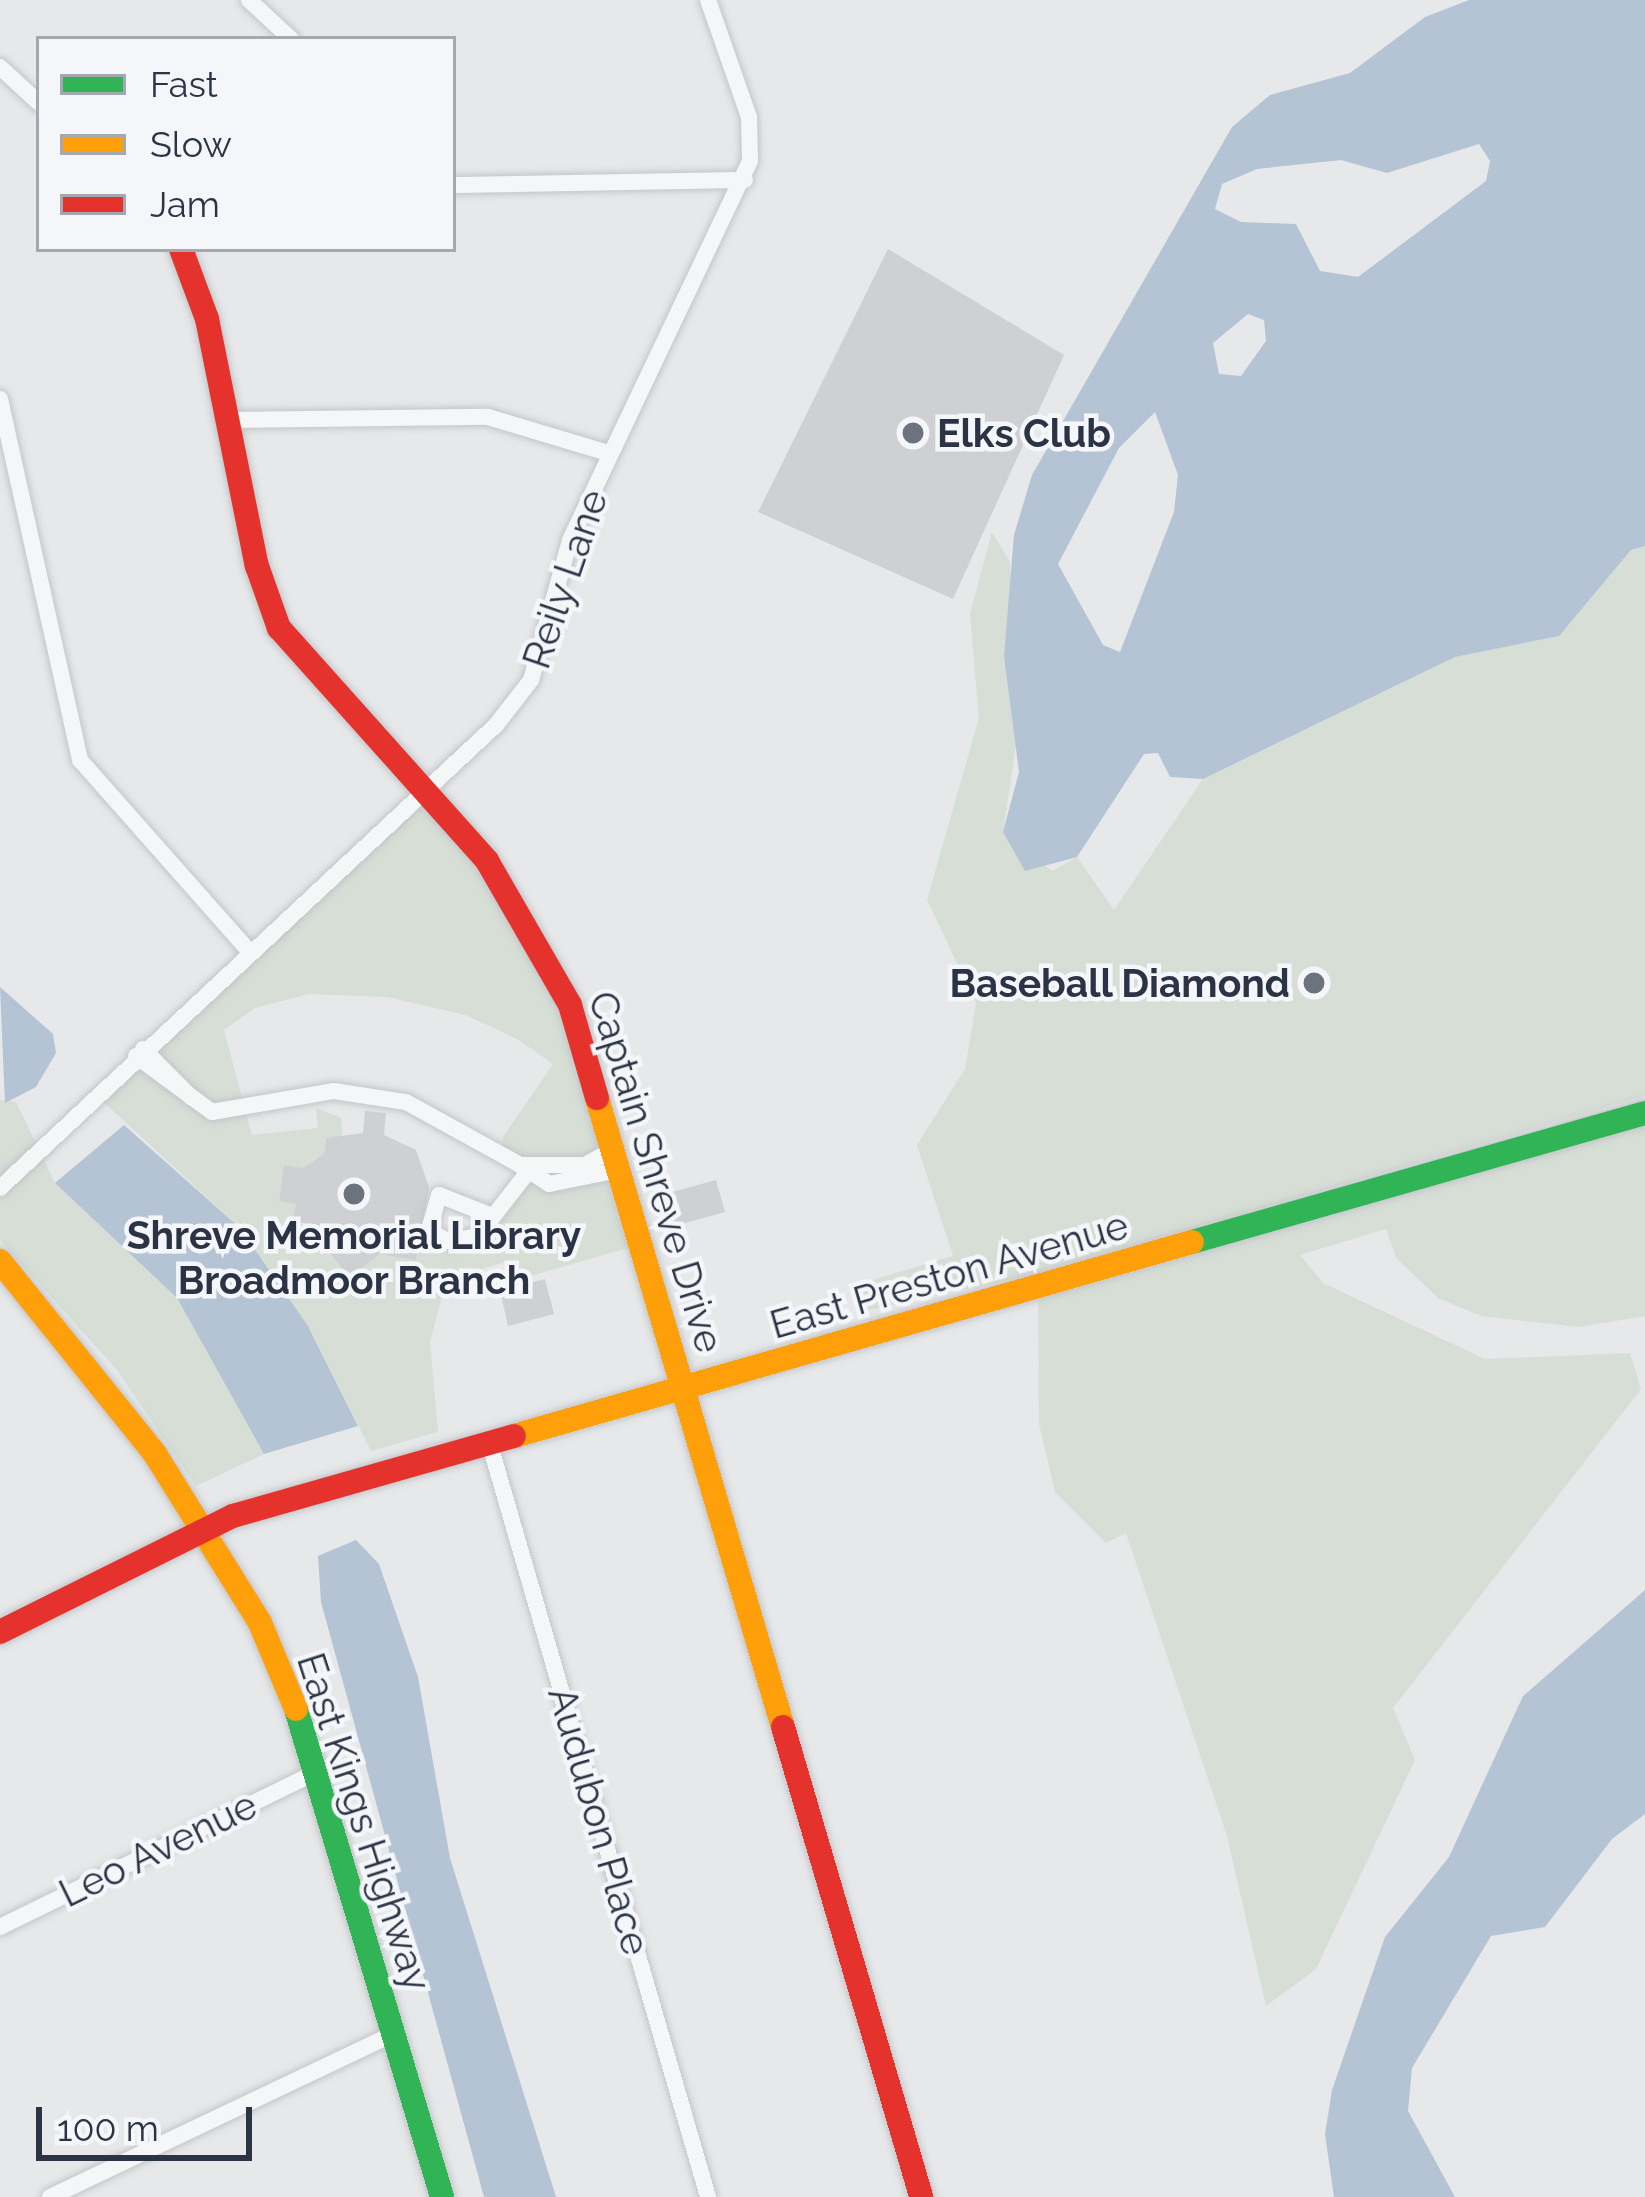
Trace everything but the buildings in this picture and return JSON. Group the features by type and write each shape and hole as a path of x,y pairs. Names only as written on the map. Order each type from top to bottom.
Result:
{"street":[{"path":"249,0 288,36"},
{"name":"Reily Lane","path":"0,1188 422,787 496,725 531,680 570,540 745,180 748,117 708,0"},
{"path":"0,68 36,100"},
{"path":"456,185 745,180"},
{"name":"Captain Shreve Drive","path":"182,252 279,628 516,900 548,958 590,1059 615,1160 921,2197"},
{"path":"0,399 80,760 249,951"},
{"path":"228,421 488,416 611,454"},
{"path":"140,1053 212,1112 334,1091 406,1102 524,1169 615,1160"},
{"name":"East Preston Avenue","path":"0,1632 204,1527 1645,1113"},
{"path":"492,1216 524,1169"},
{"name":"East Kings Highway","path":"0,1261 98,1376 204,1527 274,1653 316,1772 442,2197"},
{"name":"Audubon Place","path":"490,1444 708,2197"},
{"name":"Leo Avenue","path":"0,1927 316,1772"},
{"path":"50,2197 393,2034"}],"shaded area":[{"path":"992,532 1010,562 1018,731 1003,832 1052,871 1077,857 1114,910 1203,779 1455,657 1558,636 1631,550 1645,546 1645,1096 1032,1275 865,1311 856,1285 953,1256 917,1145 965,1069 976,1003 927,900 979,718 970,614"},
{"path":"422,787 516,900 602,1100 600,1153 549,1170 503,1152 503,1137 553,1064 519,1040 466,1015 387,997 309,994 255,1008 224,1030 252,1135 318,1128 316,1108 341,1118 342,1136 326,1138 324,1154 303,1168 284,1165 279,1201 296,1204 294,1222 416,1259 423,1234 465,1242 527,1173 536,1181 605,1174 628,1248 513,1281 507,1261 446,1281 430,1342 438,1432 371,1451 311,1331 240,1228 96,1095"},
{"path":"0,1100 16,1102 55,1183 177,1298 264,1454 196,1486 117,1370 0,1240"},
{"path":"1645,1126 1645,1316 1579,1327 1481,1316 1438,1298 1397,1259 1386,1229 1300,1255 1323,1283 1485,1359 1630,1353 1641,1389 1393,1708 1415,1760 1316,1969 1266,2006 1227,1836 1126,1533 1106,1543 1055,1492 1039,1424 1038,1299"}],"water":[{"path":"1469,0 1645,0 1645,546 1631,550 1559,636 1455,657 1203,779 1170,777 1158,753 1144,754 1077,857 1025,871 1003,832 1019,772 1004,656 1014,535 1032,475 1232,127 1270,95 1350,73 1425,17","holes":["1479,144 1490,161 1486,181 1358,277 1320,271 1296,224 1241,222 1215,209 1222,184 1257,169 1341,160 1387,173","1248,314 1264,320 1266,341 1241,376 1219,374 1213,343","1155,412 1178,475 1174,512 1120,652 1103,645 1058,564 1119,448"]},
{"path":"0,987 53,1034 56,1053 36,1087 5,1103"},
{"path":"124,1125 240,1228 308,1326 358,1426 264,1454 177,1298 55,1183"},
{"path":"356,1540 379,1564 418,1677 450,1858 556,2197 484,2197 321,1602 318,1556"},
{"path":"1645,1590 1645,1814 1612,1839 1545,1927 1491,1936 1412,2068 1408,2111 1455,2197 1334,2197 1325,2134 1332,2090 1385,1937 1449,1857 1523,1696"}],"traffic: fast":[{"path":"1192,1242 1645,1113"},
{"path":"296,1709 442,2197"}],"traffic: slow":[{"path":"597,1098 783,1727"},
{"path":"514,1436 1192,1242"},
{"path":"0,1261 155,1454 260,1623 296,1709"}],"traffic: jam":[{"path":"182,252 207,319 257,566 279,628 487,861 570,1005 597,1098"},
{"path":"0,1632 233,1516 514,1436"},
{"path":"783,1727 921,2197"}],"place":[{"name":"Elks Club","path":"913,433"},
{"name":"Baseball Diamond","path":"1314,983"},
{"name":"Shreve Memorial Library Broadmoor Branch","path":"354,1194"}]}
